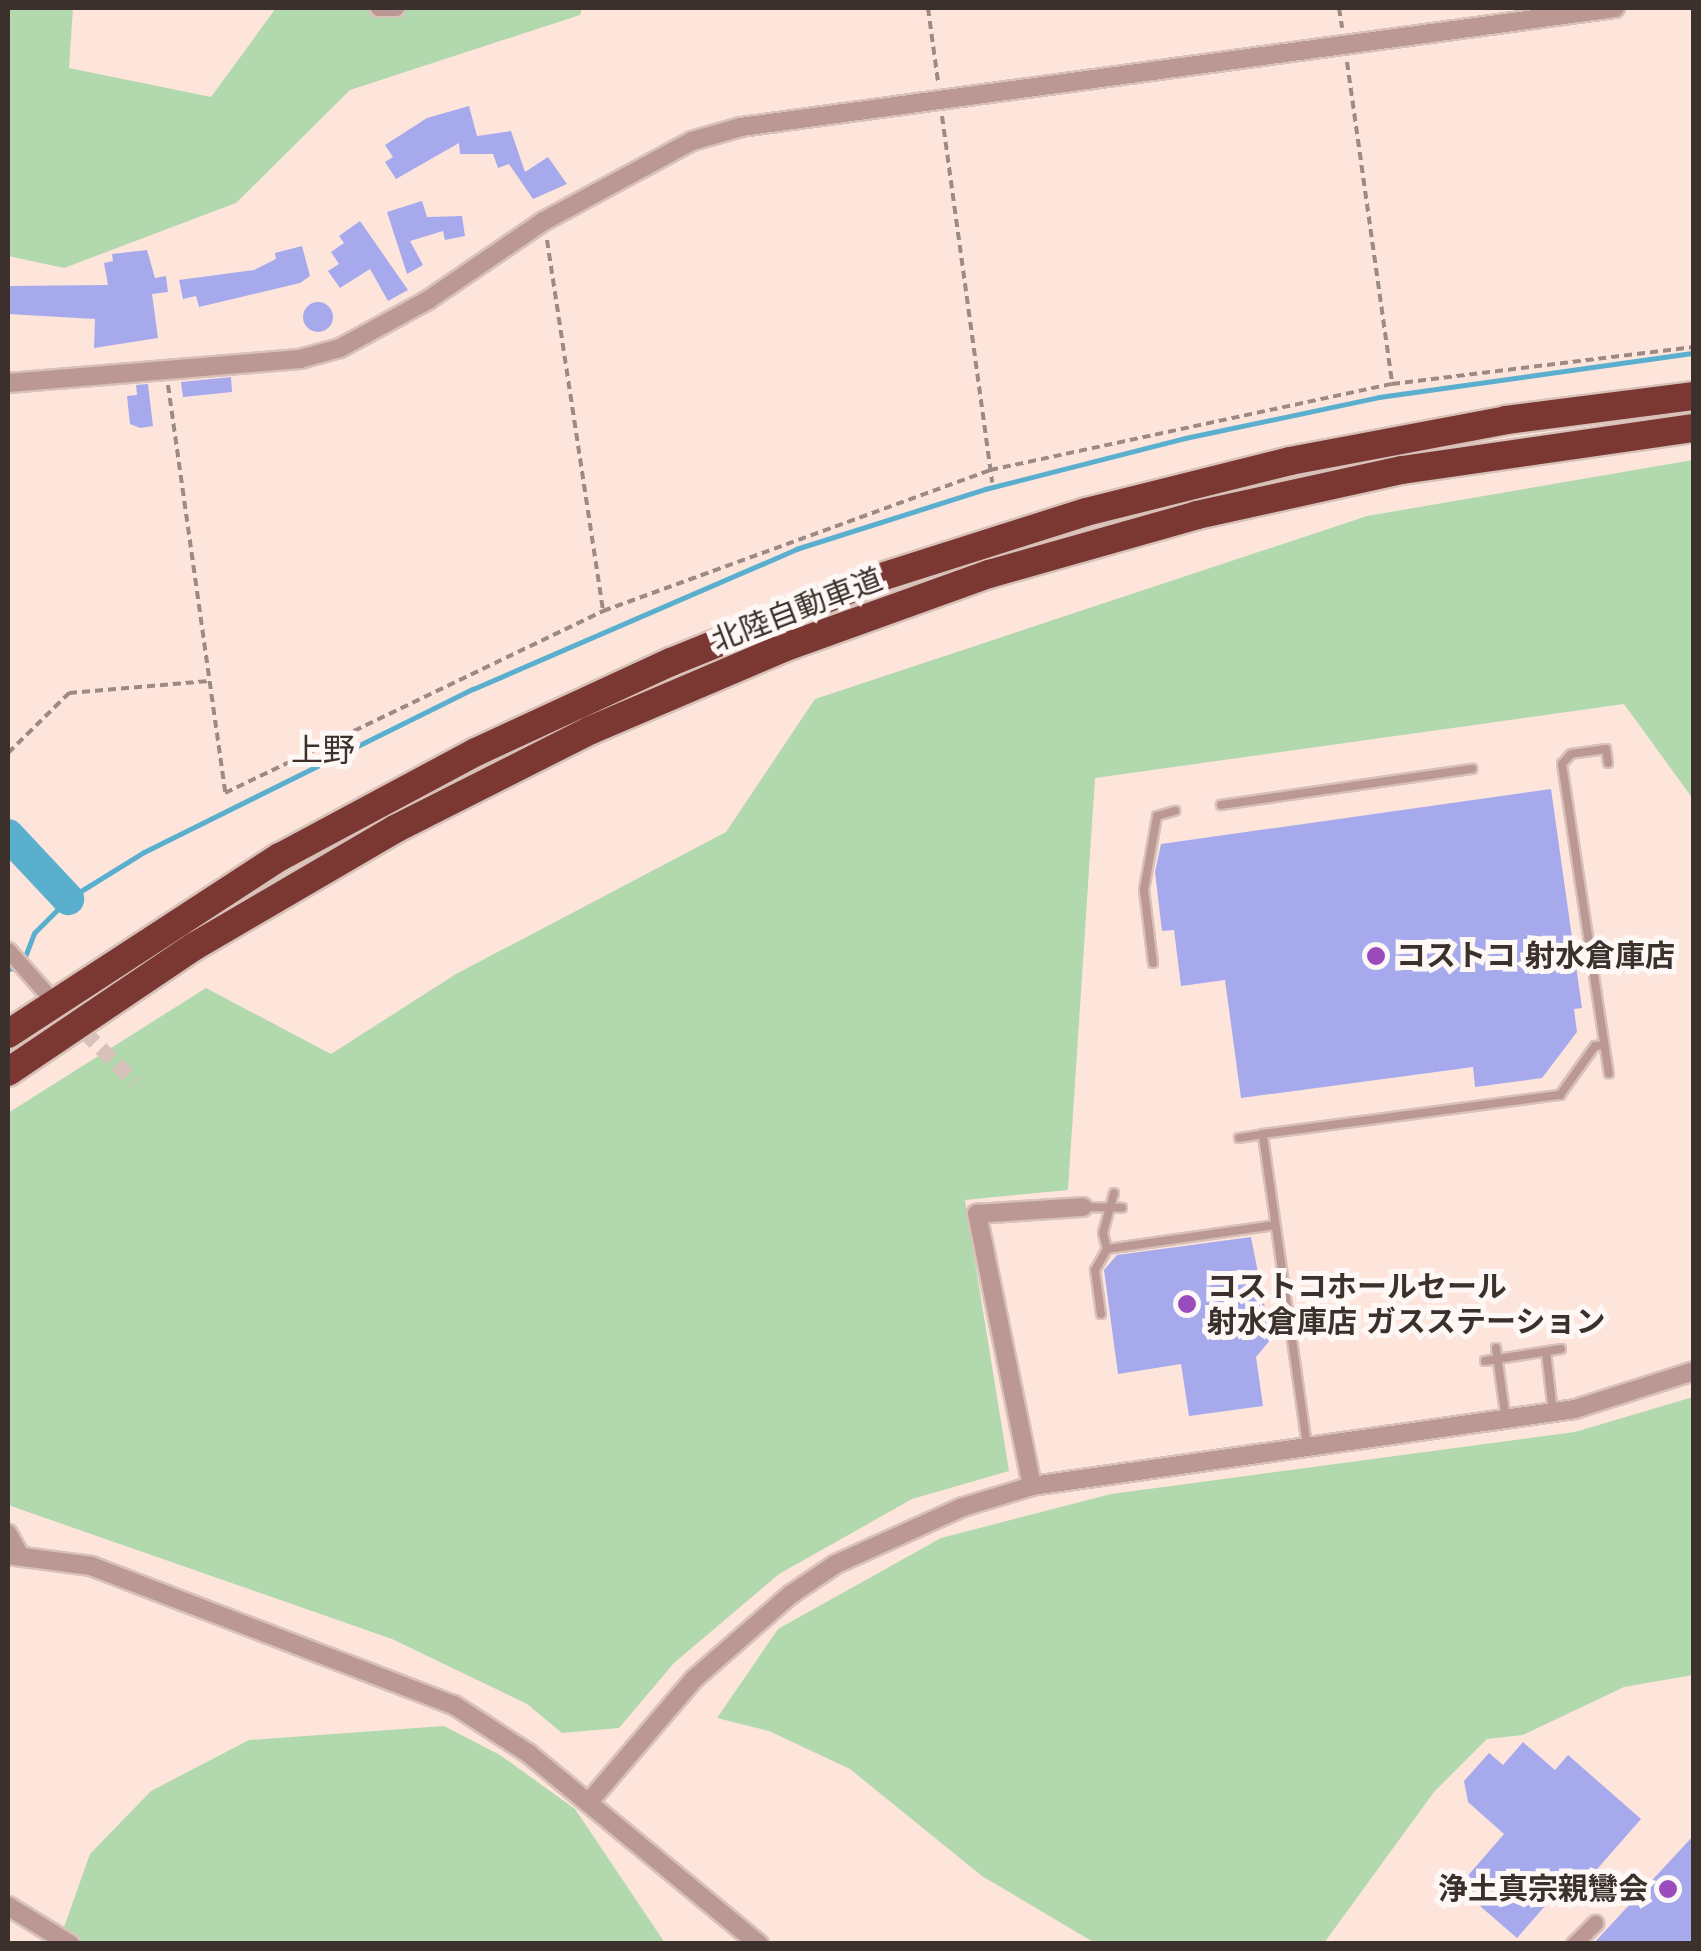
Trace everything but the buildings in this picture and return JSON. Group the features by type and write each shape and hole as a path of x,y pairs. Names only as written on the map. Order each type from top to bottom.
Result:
{"highway":[{"name":"北陸自動車道","path":"8,1034 280,857 578,702 763,622 978,544 1290,461 1506,420 1694,396"},
{"name":"北陸自動車道","path":"8,1072 195,946 378,838 592,730 783,648 988,574 1214,511 1510,452 1694,428"},
{"path":"8,1022 208,894 280,857"}],"street":[{"path":"378,8 396,8"},
{"path":"8,383 300,360 340,348 428,300 544,221 692,142 741,127 1615,8"},
{"path":"8,950 46,993"},
{"path":"1032,1486 976,1214 1083,1208"},
{"path":"588,1803 694,1679 790,1595 895,1534 1032,1486 1554,1412 1694,1371"},
{"path":"8,1534 13,1555 91,1566 427,1693 492,1726 759,1944"},
{"path":"8,1906 70,1944"},
{"path":"1574,1944 1594,1923"}],"lane":[{"path":"1608,763 1606,749 1571,754 1562,764 1609,1073"},
{"path":"1221,805 1472,769"},
{"path":"1152,963 1144,890 1157,816 1176,812"},
{"path":"1239,1138 1560,1095 1594,1046 1604,1045"},
{"path":"1263,1134 1307,1445"},
{"path":"1101,1314 1095,1270 1107,1249 1103,1233 1114,1193"},
{"path":"1083,1208 1122,1208"},
{"path":"1107,1249 1275,1224"},
{"path":"1496,1348 1506,1420"},
{"path":"1484,1360 1561,1349"},
{"path":"1546,1352 1554,1412"}],"path":[{"path":"928,8 992,484"},
{"path":"1345,45 1392,384"},
{"path":"544,221 603,611"},
{"path":"166,370 225,793 603,611 990,470 1392,384 1694,347"},
{"path":"8,753 69,693 209,681"}],"green space":[{"path":"8,8 73,8 69,68 211,97 276,8 582,8 580,15 350,90 236,203 64,268 8,256"},
{"path":"1693,460 1693,799 1624,704 1095,778 1068,1190 965,1200 1009,1471 912,1499 779,1574 674,1663 619,1728 562,1733 527,1704 392,1639 8,1505 8,1113 206,988 331,1054 456,974 726,832 815,699 1367,516"},
{"path":"1693,1397 1693,1675 1624,1687 1523,1735 1487,1739 1434,1792 1324,1943 1095,1943 982,1876 850,1769 769,1731 717,1718 778,1629 941,1538 1111,1494 1575,1432"},
{"path":"444,1726 500,1755 575,1809 665,1943 58,1944 90,1854 151,1791 249,1740"}],"waterway":[{"path":"8,969 21,967 34,933 68,899 144,852 473,689 796,549 985,489 1185,438 1379,397 1694,353"},
{"path":"8,835 68,899"}],"tunnel":[{"path":"52,999 135,1082"}],"place":[{"name":"コストコ 射水倉庫店","path":"1376,956"},
{"name":"コストコホールセール 射水倉庫店 ガスステーション","path":"1187,1304"},
{"name":"浄土真宗親鸞会","path":"1668,1889"}],"district":[{"name":"上野","path":"323,750"}]}
